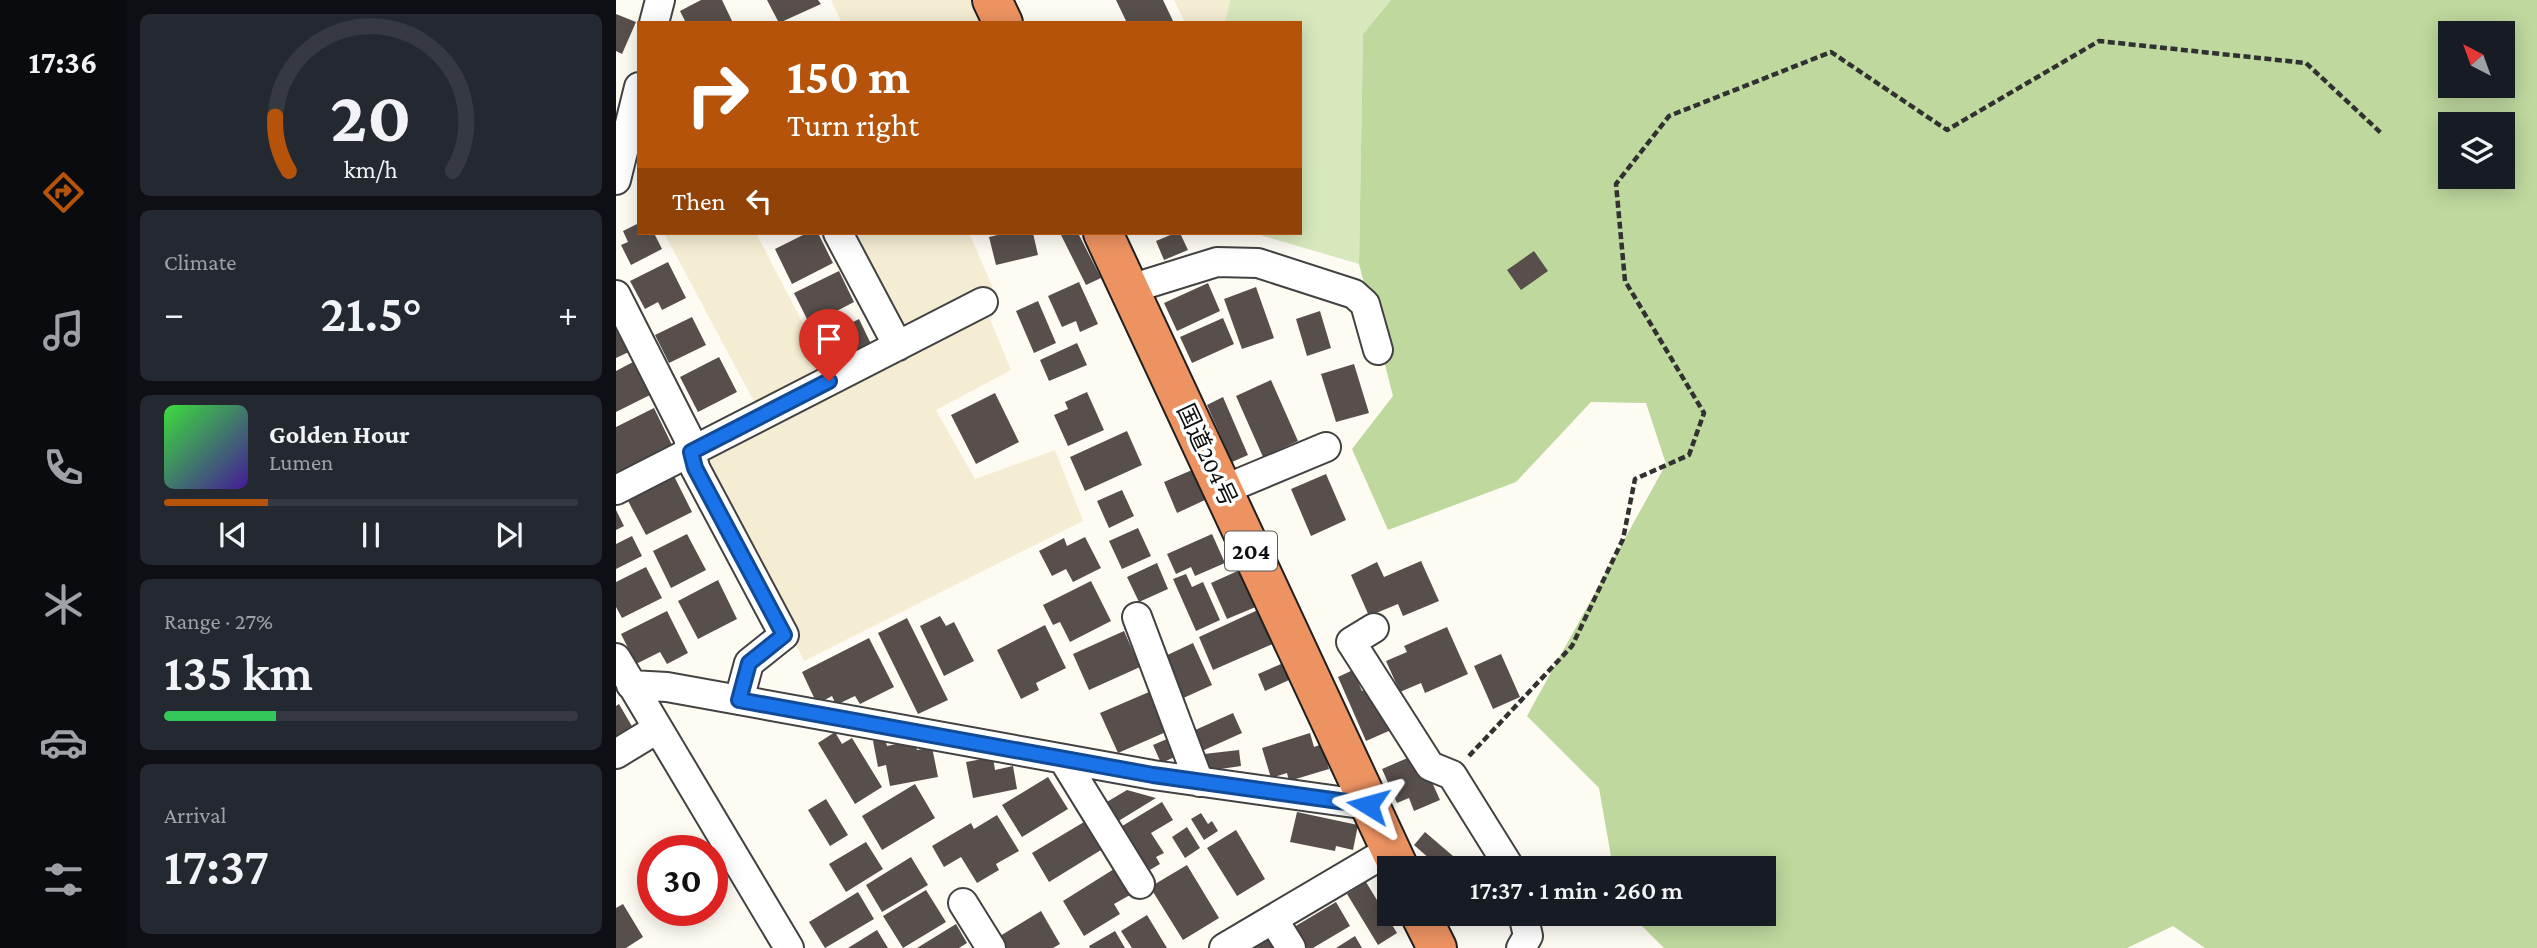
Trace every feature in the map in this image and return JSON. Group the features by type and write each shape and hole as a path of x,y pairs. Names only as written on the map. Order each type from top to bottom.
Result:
{"highway":[{"path":"992,0 1002,21"},
{"name":"国道204号","path":"1104,235 1393,856"},
{"path":"1426,926 1437,948"}],"street":[{"path":"655,21 660,0"},
{"path":"616,180 630,95"},
{"path":"839,235 898,346"},
{"path":"1130,289 1217,262 1258,263 1354,294 1365,304 1378,350"},
{"path":"616,295 688,437 695,468 784,635 749,663 739,700"},
{"path":"616,490 983,302"},
{"path":"1223,490 1326,447"},
{"path":"1137,617 1199,782"},
{"path":"1374,628 1351,642 1430,766 1452,775 1503,856"},
{"path":"616,659 789,948"},
{"path":"631,685 667,687 1199,782 1368,805"},
{"path":"616,754 657,729"},
{"path":"1063,759 1140,884"},
{"path":"1224,948 1273,919 1377,867"},
{"path":"963,903 991,948"},
{"path":"1273,919 1291,948"},
{"path":"1521,948 1528,936 1526,926"}],"path":[{"path":"1452,775 1572,646 1623,539 1635,479 1689,455 1704,413 1625,281 1616,184 1669,116 1831,52 1947,130 2099,41 2305,63 2381,132"}],"shaded area":[{"path":"831,0 978,0 988,21 841,21"},
{"path":"1174,0 1230,0 1225,21 1184,21"},
{"path":"665,235 757,235 836,387 912,351 856,235 970,235 993,288 980,295 1011,370 936,410 975,479 1055,450 1083,521 804,661 702,455 766,424"}],"green space":[{"path":"1230,0 1391,0 1363,34 1359,264 1260,235 1302,235 1302,21 1225,21"},
{"path":"1391,0 2537,0 2537,948 2205,948 2173,926 2127,948 1664,948 1642,926 1776,926 1776,856 1611,856 1599,788 1527,716 1666,464 1646,403 1591,402 1516,482 1388,530 1352,449 1393,396 1359,264 1363,34"}],"building":[{"path":"701,0 722,0 732,21 685,21 680,11"},
{"path":"767,0 818,0 821,4 783,21 778,21"},
{"path":"1116,0 1163,0 1173,21 1126,21"},
{"path":"616,14 636,22 622,54 616,51"},
{"path":"637,224 637,235 655,235 662,249 631,265 621,245 628,242 623,231"},
{"path":"803,235 819,235 833,263 792,284 775,249"},
{"path":"1033,235 1038,255 996,265 989,237"},
{"path":"1061,235 1079,235 1101,278 1086,285"},
{"path":"1170,235 1181,235 1188,250 1164,260 1156,241"},
{"path":"1534,251 1548,271 1521,290 1507,270"},
{"path":"668,262 686,298 662,310 658,302 645,309 630,281"},
{"path":"839,271 854,302 810,325 794,293"},
{"path":"1079,282 1098,324 1080,332 1076,321 1062,327 1048,296"},
{"path":"1208,283 1220,311 1177,331 1164,303"},
{"path":"1256,287 1274,338 1242,349 1224,299"},
{"path":"1038,301 1056,343 1034,353 1016,311"},
{"path":"1320,311 1331,348 1307,356 1296,319"},
{"path":"692,317 706,345 669,363 655,335"},
{"path":"1223,318 1234,344 1192,363 1180,337"},
{"path":"859,319 871,344 836,362 824,337"},
{"path":"616,321 631,351 616,358"},
{"path":"1077,343 1087,365 1049,381 1040,360"},
{"path":"719,357 737,392 698,412 680,377"},
{"path":"633,362 650,395 616,412 616,371"},
{"path":"1354,364 1369,413 1336,422 1321,374"},
{"path":"1271,380 1298,441 1263,457 1236,396"},
{"path":"1087,392 1104,430 1068,446 1054,415 1068,409 1065,402"},
{"path":"995,393 1019,442 976,464 951,415"},
{"path":"1223,397 1248,455 1232,462 1207,405"},
{"path":"654,408 672,445 616,473 616,427"},
{"path":"1127,431 1142,465 1085,491 1070,457"},
{"path":"1192,470 1205,500 1177,513 1164,482"},
{"path":"1326,474 1346,520 1311,536 1291,489"},
{"path":"674,476 692,512 646,535 627,499"},
{"path":"1122,490 1134,516 1109,528 1097,501"},
{"path":"616,510 624,526 616,530"},
{"path":"1138,528 1151,556 1122,569 1109,541"},
{"path":"687,534 706,570 671,588 653,551"},
{"path":"1212,534 1225,563 1195,576 1191,567 1176,574 1167,554"},
{"path":"632,536 642,556 616,569 616,544"},
{"path":"1085,537 1101,568 1073,582 1066,569 1052,576 1039,551 1064,538 1067,546"},
{"path":"1421,561 1439,601 1403,616 1398,604 1369,616 1351,575 1377,562 1384,577"},
{"path":"1157,563 1168,589 1139,602 1127,577"},
{"path":"646,567 662,598 622,618 616,607 616,582"},
{"path":"1242,569 1258,606 1227,619 1211,583"},
{"path":"1186,574 1192,587 1203,582 1220,620 1196,631 1173,579"},
{"path":"718,580 737,619 698,639 678,601"},
{"path":"1091,581 1111,621 1070,642 1060,622 1053,625 1043,605"},
{"path":"1260,609 1275,643 1213,670 1199,637"},
{"path":"667,611 688,653 667,664 660,652 636,664 621,634"},
{"path":"940,616 946,626 954,622 974,661 944,676 920,626"},
{"path":"907,618 948,700 918,714 878,633"},
{"path":"1045,625 1066,668 1036,683 1039,690 1021,699 997,650"},
{"path":"1447,627 1468,674 1425,693 1421,683 1400,692 1386,661 1407,652 1404,646"},
{"path":"1124,631 1140,667 1089,690 1073,654"},
{"path":"869,638 894,687 860,704 855,696 836,705 832,696 817,704 802,672"},
{"path":"1193,643 1212,685 1179,700 1161,658"},
{"path":"1501,654 1520,697 1493,709 1474,666"},
{"path":"1281,664 1289,680 1265,691 1258,674"},
{"path":"1353,670 1362,691 1373,686 1391,730 1366,741 1338,677"},
{"path":"1149,692 1166,732 1118,753 1100,713"},
{"path":"619,704 633,728 616,739 616,706"},
{"path":"1233,713 1242,733 1202,751 1193,731"},
{"path":"835,732 842,744 852,738 882,787 855,804 818,743"},
{"path":"1310,733 1314,747 1322,744 1329,769 1289,781 1287,773 1271,778 1262,748"},
{"path":"885,739 887,746 915,740 917,750 932,747 938,777 890,786 886,765 878,767 873,741"},
{"path":"1167,739 1175,757 1161,763 1153,745"},
{"path":"1239,750 1241,766 1207,771 1204,754"},
{"path":"1419,753 1440,800 1414,811 1409,798 1397,803 1382,769"},
{"path":"993,757 995,770 1013,766 1017,789 973,798 966,762"},
{"path":"1048,777 1068,809 1022,837 1002,805"},
{"path":"915,784 935,818 882,850 862,816"},
{"path":"1127,790 1156,798 1112,825 1100,806"},
{"path":"826,799 848,835 830,846 808,810"},
{"path":"1162,802 1173,820 1151,833 1164,853 1156,857 1160,864 1141,875 1114,831"},
{"path":"1297,812 1358,825 1353,850 1336,846 1335,851 1290,842"},
{"path":"1201,813 1208,824 1212,821 1218,831 1204,840 1191,819"},
{"path":"997,815 1019,851 996,864 999,870 977,883 961,857 944,867 932,846 971,823 974,829"},
{"path":"1084,822 1101,850 1049,882 1032,853"},
{"path":"1187,827 1200,848 1185,858 1172,837"},
{"path":"1236,830 1265,879 1237,896 1207,848"},
{"path":"1425,832 1453,856 1426,856 1414,845"},
{"path":"866,842 883,869 846,892 829,864"},
{"path":"911,857 928,885 882,912 866,885"},
{"path":"1187,865 1219,918 1183,940 1150,887"},
{"path":"1114,869 1130,895 1114,904 1120,914 1084,936 1063,901"},
{"path":"1366,882 1377,900 1377,926 1393,926 1397,933 1378,945 1347,894"},
{"path":"926,890 946,922 903,948 883,916"},
{"path":"858,892 874,919 825,948 809,922"},
{"path":"1336,902 1350,926 1313,948 1307,948 1294,927"},
{"path":"623,904 643,937 626,948 616,948 616,908"},
{"path":"1041,911 1060,944 1053,948 1007,948 1000,936"},
{"path":"1147,915 1167,948 1132,948 1121,931"},
{"path":"956,924 967,943 959,948 917,948"},
{"path":"877,930 888,948 848,948"},
{"path":"1115,931 1125,948 1090,948 1089,946"},
{"path":"1355,936 1362,948 1336,948"},
{"path":"1268,939 1273,948 1253,948"}],"route":[{"path":"829,381 691,452 695,468 784,635 749,663 739,700 1153,775 1368,805"}]}
